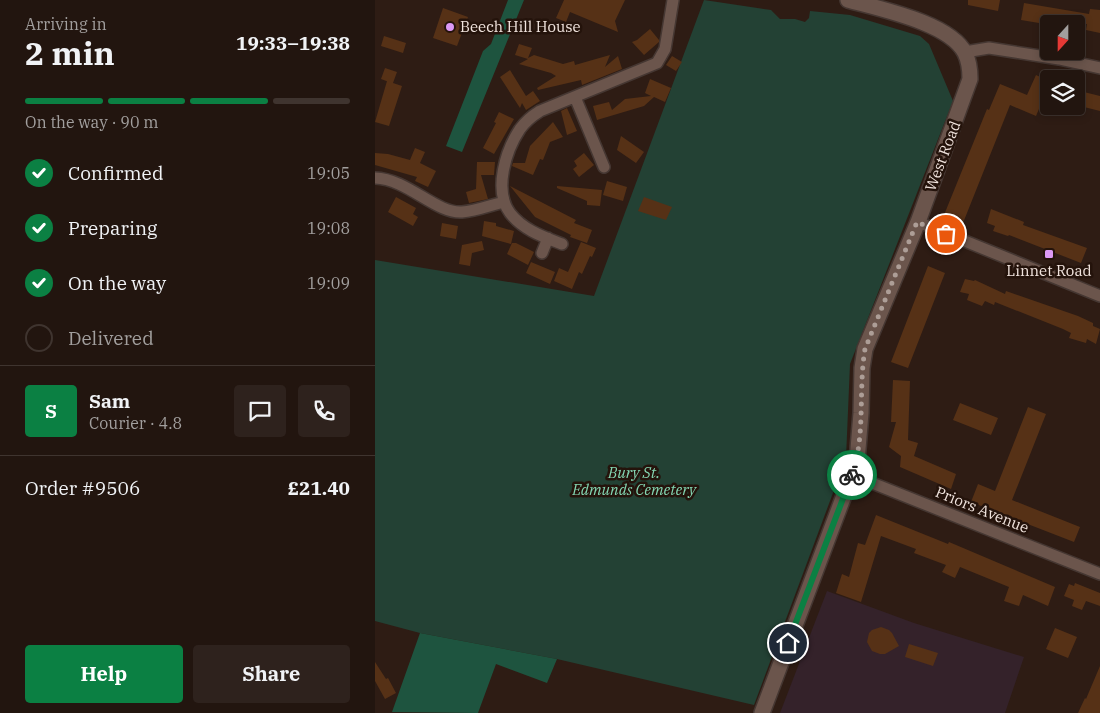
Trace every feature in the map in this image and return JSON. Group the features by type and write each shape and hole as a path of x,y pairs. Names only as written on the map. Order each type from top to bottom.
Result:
{"street":[{"path":"562,244 526,228 509,212 504,202 502,192 503,175 512,143 521,128 540,111 657,63 665,49 673,0"},
{"path":"848,0 906,16 933,27 951,37 965,52 989,48 1059,59 1100,68"},
{"name":"West Road","path":"762,713 857,462 862,368 865,349 917,222 970,80 969,65 965,52"},
{"path":"575,97 604,167"},
{"path":"375,178 393,181 441,207 461,212 504,202"},
{"path":"917,222 1100,296"},
{"path":"542,253 548,238"},
{"name":"Priors Avenue","path":"852,475 1100,574"}],"shaded area":[{"path":"827,591 914,623 1024,657 1005,713 780,713"}],"green space":[{"path":"508,0 524,0 462,152 446,146 483,51 491,44"},
{"name":"Bury St. Edmunds Cemetery","path":"704,0 771,10 780,19 795,19 805,22 809,18 810,11 850,15 920,36 929,44 953,101 850,364 846,458 754,705 557,659 420,633 375,621 375,260 594,296"},
{"path":"420,633 557,659 547,683 496,664 478,713 392,712"}],"building":[{"path":"564,0 625,0 615,21 618,32 570,12 566,22 556,18"},
{"path":"968,0 1000,0 998,11 968,5"},
{"path":"1024,3 1089,14 1090,9 1100,10 1100,33 1086,30 1085,15 1040,15 1040,23 1021,20"},
{"name":"Beech Hill House","path":"443,8 468,17 457,46 433,38"},
{"path":"650,29 659,42 644,55 632,42"},
{"path":"384,36 406,43 403,53 381,46"},
{"path":"519,44 532,48 528,58 534,55 563,64 574,61 575,65 610,55 605,67 618,56 622,69 582,85 581,80 538,90 537,88 556,76 519,64 528,59 515,55"},
{"path":"672,56 682,62 676,71 666,65"},
{"path":"385,68 397,72 393,83 402,86 389,126 375,122 387,81 381,79"},
{"path":"510,70 526,96 533,91 540,101 526,110 522,103 520,108 500,77"},
{"path":"1036,75 1040,77 1040,106 1036,116 1010,105 963,223 944,215 987,109 989,110 1000,84 1027,95"},
{"path":"650,79 671,88 665,102 654,97 644,106 597,120 593,106 609,102 612,110 625,99 651,96 645,93"},
{"path":"1085,92 1100,96 1100,111 1085,107"},
{"path":"567,108 577,131 567,135 561,111"},
{"path":"499,112 514,119 494,154 483,148 496,123 494,122"},
{"path":"553,122 563,137 550,142 543,160 540,159 533,175 512,166 513,163 525,163 530,146"},
{"path":"621,136 644,152 636,163 617,150"},
{"path":"415,148 425,152 420,163 436,171 428,187 415,181 417,177 375,165 375,153 388,154 410,160"},
{"path":"584,153 594,165 579,177 573,169 577,166 574,161"},
{"path":"477,162 495,162 494,175 481,175 488,199 469,203 466,192 476,189"},
{"path":"607,181 627,187 623,201 603,195"},
{"path":"510,186 576,220 574,223 592,230 587,243 570,237 571,235 535,217"},
{"path":"557,186 602,190 600,206 587,205 587,201 557,188"},
{"path":"396,197 416,208 413,214 418,217 413,226 388,212"},
{"path":"644,197 672,207 666,220 638,211"},
{"path":"991,209 1024,222 1023,225 1087,248 1081,263 1009,235 993,231 995,226 987,223"},
{"path":"484,221 496,223 496,226 514,231 511,244 482,236"},
{"path":"442,223 458,226 456,239 440,236"},
{"path":"482,241 484,250 472,253 470,266 459,264 462,245"},
{"path":"581,242 596,248 582,274 579,272 572,289 554,281 559,268 568,272"},
{"path":"512,243 516,243 534,252 528,265 507,254"},
{"path":"531,262 555,272 550,284 526,273"},
{"path":"928,266 945,273 908,368 891,362"},
{"path":"965,279 975,280 1005,294 1006,291 1093,323 1093,326 1100,329 1096,344 1087,339 1086,343 1069,338 1071,333 1063,329 995,302 994,305 985,301 982,306 967,300 969,294 960,292"},
{"path":"893,380 910,381 908,440 918,443 914,456 956,474 951,489 900,467 901,456 889,447 896,422 891,422"},
{"path":"960,403 998,418 991,435 953,420"},
{"path":"1028,407 1046,414 1012,500 1080,527 1074,542 971,502 978,484 995,491"},
{"path":"876,515 948,544 949,542 1055,587 1048,606 1023,595 1019,606 1004,601 1009,587 960,567 955,578 942,572 946,565 914,553 916,549 881,536 861,602 836,593 842,574 849,577 858,543 865,545"},
{"path":"1075,583 1100,593 1100,606 1086,601 1082,610 1072,606 1074,600 1064,596 1069,584 1074,586"},
{"path":"881,627 892,633 899,646 885,654 872,651 867,642 869,633"},
{"path":"1055,628 1077,637 1068,658 1046,649"},
{"path":"909,644 938,653 933,666 905,657"},
{"path":"375,662 386,679 388,678 396,693 385,699 375,681"},
{"path":"1100,666 1100,713 1078,713 1086,699"}],"way so far":[{"path":"852,475 857,462 862,368 865,349 917,222 946,234"}],"place":[{"name":"Beech Hill House","path":"450,27"},
{"name":"Linnet Road","path":"1049,254"}],"route":[{"path":"788,643 852,475"}]}
